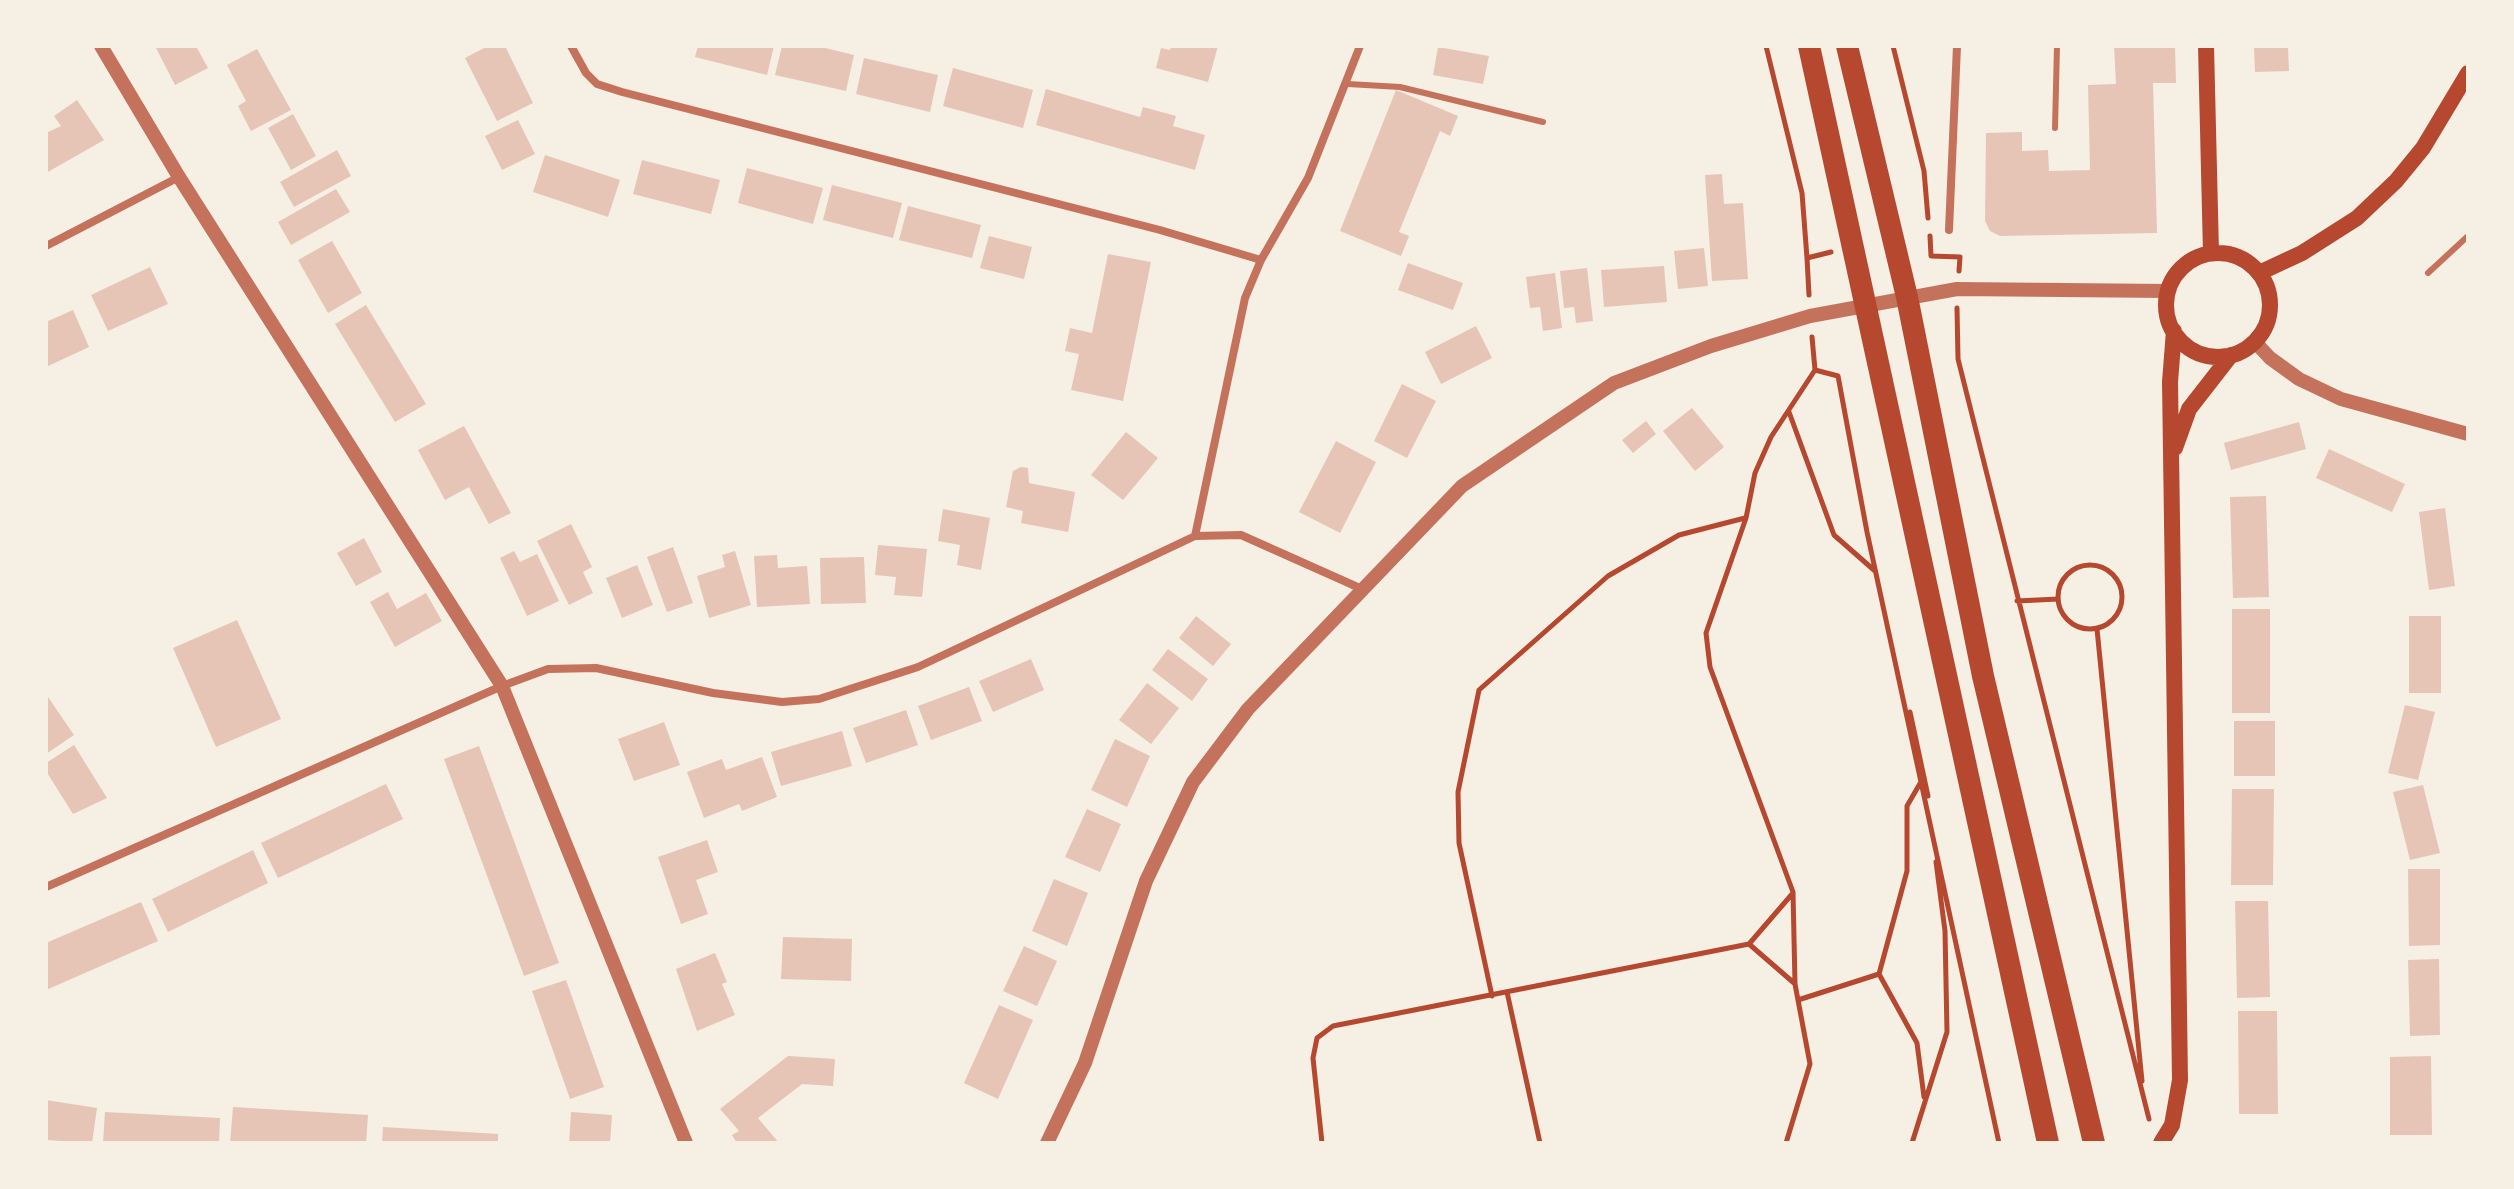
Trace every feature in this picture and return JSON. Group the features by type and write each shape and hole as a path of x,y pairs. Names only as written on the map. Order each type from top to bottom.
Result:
{"highway":[{"path":"1809,46 2048,1143"},
{"path":"1847,46 1907,297 1983,676 2094,1143"}],"main road":[{"path":"2206,46 2211,253"},
{"path":"2259,273 2302,253 2357,218 2396,181 2423,148 2468,73"},
{"path":"2172,457 2189,409 2231,355 2255,342 2268,320 2270,305 2267,287 2259,273 2237,256 2211,253 2184,265 2168,291 2168,318 2174,331 2190,349 2205,355 2231,355"},
{"path":"2161,1143 2172,1125 2180,1080 2172,457 2174,331"}],"street":[{"path":"101,46 179,177 502,686 686,1143"},
{"path":"571,46 586,73 597,84 622,92 1160,230 1261,260"},
{"path":"1195,536 1245,298 1261,260 1308,178 1348,84 1360,46"},
{"path":"1949,230 1957,46"},
{"path":"46,246 179,177"},
{"path":"1047,1143 1085,1063 1146,881 1193,782 1248,709 1462,486 1614,383 1711,346 1810,316 1957,289 2168,291"},
{"path":"2255,342 2270,358 2299,379 2341,399 2468,434"},
{"path":"46,887 502,686 548,669 596,668 713,693 782,702 819,699 918,667 1195,536 1241,535 1362,589"}],"lane":[{"path":"2055,128 2057,46"},
{"path":"1348,84 1400,87 1543,122"},
{"path":"2428,273 2468,236"}],"path":[{"path":"1766,46 1802,193 1807,258"},
{"path":"1893,46 1924,171 1929,234"},
{"path":"1786,1143 1810,1064 1795,984 1793,892 1710,667 1706,633 1746,518 1755,473 1771,437 1815,370 1810,316"},
{"path":"1958,359 2151,1128"},
{"path":"1815,370 1838,376 1876,572 1923,777 1999,1143"},
{"path":"1789,412 1834,535 1876,572"},
{"path":"1492,996 1459,843 1458,792 1479,690 1608,576 1679,535 1746,518"},
{"path":"2094,564 2108,570 2116,578 2123,599 2112,620 2097,629 2086,629 2069,621 2058,599 2059,588 2069,573 2094,564"},
{"path":"2017,601 2058,599"},
{"path":"2097,629 2144,1099"},
{"path":"1923,777 1907,806 1907,871 1879,974 1917,1043 1925,1098"},
{"path":"1912,1143 1947,1032 1945,931 1932,828"},
{"path":"1322,1143 1313,1058 1317,1038 1333,1026 1749,944 1793,892"},
{"path":"1749,944 1795,984"},
{"path":"1798,1000 1879,974"},
{"path":"1507,992 1540,1143"}],"building":[{"path":"155,46 196,46 208,68 175,85"},
{"path":"488,46 505,46 533,103 497,121 465,58"},
{"path":"698,46 774,46 767,75 695,57"},
{"path":"782,46 817,46 854,55 846,91 775,75"},
{"path":"1171,46 1218,46 1208,82 1156,68 1161,48 1170,50"},
{"path":"2114,46 2175,46 2176,83 2153,83 2157,233 2000,236 1990,231 1985,221 1986,133 2022,132 2022,151 2048,150 2049,171 2090,170 2088,85 2116,84"},
{"path":"2254,46 2288,46 2289,71 2255,72"},
{"path":"1438,47 1489,56 1483,84 1433,75"},
{"path":"257,49 291,110 251,131 238,106 246,101 227,65"},
{"path":"864,58 938,75 930,112 856,94"},
{"path":"953,68 1033,90 1023,128 943,106"},
{"path":"1046,89 1140,117 1143,107 1176,116 1173,126 1205,135 1195,170 1036,125"},
{"path":"1396,90 1458,116 1450,136 1440,131 1399,232 1409,236 1401,256 1340,231"},
{"path":"77,100 104,140 46,173 46,133 61,126 54,116"},
{"path":"293,114 316,156 291,170 268,128"},
{"path":"518,120 535,154 502,170 485,136"},
{"path":"337,150 351,176 294,207 280,182"},
{"path":"545,155 620,180 608,217 533,192"},
{"path":"642,160 720,180 711,214 633,194"},
{"path":"747,168 823,188 813,224 738,203"},
{"path":"1722,174 1724,204 1743,203 1748,279 1712,281 1705,175"},
{"path":"832,185 902,203 893,238 823,220"},
{"path":"336,189 350,212 291,245 278,222"},
{"path":"908,206 981,225 972,258 899,240"},
{"path":"989,236 1032,247 1024,279 980,268"},
{"path":"332,241 362,293 328,313 298,260"},
{"path":"1704,248 1708,286 1678,289 1674,251"},
{"path":"1108,254 1151,262 1123,401 1071,390 1079,354 1065,351 1070,328 1092,333"},
{"path":"1408,263 1463,283 1453,310 1398,290"},
{"path":"1664,266 1667,302 1604,307 1601,270"},
{"path":"150,267 168,304 108,331 91,295"},
{"path":"1587,268 1593,321 1576,323 1574,307 1564,308 1560,271"},
{"path":"1555,273 1562,328 1543,331 1540,307 1530,308 1526,277"},
{"path":"366,305 426,404 395,422 335,324"},
{"path":"73,310 89,347 46,367 46,322"},
{"path":"1476,326 1492,358 1441,384 1425,352"},
{"path":"1402,384 1436,401 1407,458 1374,441"},
{"path":"1692,408 1724,447 1695,471 1663,431"},
{"path":"1646,421 1656,434 1633,453 1622,440"},
{"path":"2299,422 2306,449 2231,470 2224,443"},
{"path":"464,426 511,513 489,524 469,487 445,500 418,450"},
{"path":"1126,432 1158,458 1123,500 1091,475"},
{"path":"1336,441 1376,462 1340,533 1299,512"},
{"path":"2329,449 2405,484 2392,512 2316,478"},
{"path":"1028,468 1029,483 1075,492 1068,532 1021,523 1023,511 1006,507 1013,471"},
{"path":"2266,496 2269,597 2233,598 2230,497"},
{"path":"2445,508 2455,586 2429,590 2419,512"},
{"path":"943,509 990,518 981,570 957,565 960,545 938,541"},
{"path":"571,524 592,567 583,572 593,593 569,605 537,541"},
{"path":"364,538 382,572 356,586 337,553"},
{"path":"878,545 927,549 922,597 894,595 896,577 875,575"},
{"path":"673,547 693,603 667,612 647,557"},
{"path":"514,551 520,562 537,554 559,601 527,616 500,558"},
{"path":"735,551 751,605 709,618 697,576 725,567 722,555"},
{"path":"777,555 778,568 807,566 810,604 757,607 754,556"},
{"path":"864,557 866,603 821,604 820,558"},
{"path":"637,565 653,605 622,618 606,578"},
{"path":"388,592 397,609 426,593 442,621 395,647 370,602"},
{"path":"2232,609 2270,609 2270,713 2232,713"},
{"path":"1196,616 1231,644 1213,666 1179,638"},
{"path":"2409,616 2441,616 2441,693 2409,693"},
{"path":"237,620 281,719 216,747 173,648"},
{"path":"1168,649 1208,679 1192,701 1152,670"},
{"path":"1031,659 1044,690 993,712 979,681"},
{"path":"1147,683 1179,708 1151,744 1119,720"},
{"path":"969,687 982,721 931,740 918,706"},
{"path":"46,694 74,735 46,754"},
{"path":"2405,705 2435,712 2418,780 2388,773"},
{"path":"906,710 918,745 866,763 853,728"},
{"path":"2234,721 2275,721 2275,776 2234,776"},
{"path":"664,722 680,765 634,781 618,739"},
{"path":"842,731 852,766 781,786 771,752"},
{"path":"1115,739 1150,756 1127,807 1091,790"},
{"path":"74,745 107,798 73,814 46,771 46,763"},
{"path":"479,746 559,963 524,976 444,759"},
{"path":"762,757 777,797 742,811 739,804 704,818 687,772 722,759 726,770"},
{"path":"386,784 403,819 278,878 261,843"},
{"path":"2423,785 2440,853 2410,860 2393,792"},
{"path":"2232,789 2274,789 2273,885 2231,885"},
{"path":"1087,809 1121,824 1100,872 1065,857"},
{"path":"707,840 718,872 696,880 708,914 681,924 658,857"},
{"path":"253,850 268,883 168,932 152,899"},
{"path":"2408,869 2440,869 2440,945 2409,946"},
{"path":"1054,879 1088,893 1067,946 1032,931"},
{"path":"2235,901 2268,901 2270,997 2237,998"},
{"path":"141,902 158,941 46,990 46,943"},
{"path":"783,937 852,939 851,981 781,979"},
{"path":"1024,946 1057,961 1037,1006 1003,991"},
{"path":"715,953 727,982 722,984 735,1015 697,1031 676,969"},
{"path":"2439,959 2440,1035 2410,1036 2408,960"},
{"path":"566,980 604,1087 570,1099 532,991"},
{"path":"999,1005 1033,1020 998,1099 964,1083"},
{"path":"2238,1011 2277,1011 2278,1114 2239,1114"},
{"path":"788,1056 835,1059 833,1086 802,1084 758,1118 779,1143 737,1143 732,1135 739,1131 720,1109"},
{"path":"2431,1056 2432,1135 2390,1135 2390,1057"},
{"path":"46,1100 97,1108 92,1143 46,1140"},
{"path":"233,1107 368,1115 366,1143 230,1143"},
{"path":"105,1112 220,1118 219,1143 103,1143"},
{"path":"571,1112 612,1115 610,1143 569,1143"},
{"path":"383,1127 498,1134 498,1143 382,1143"}]}
